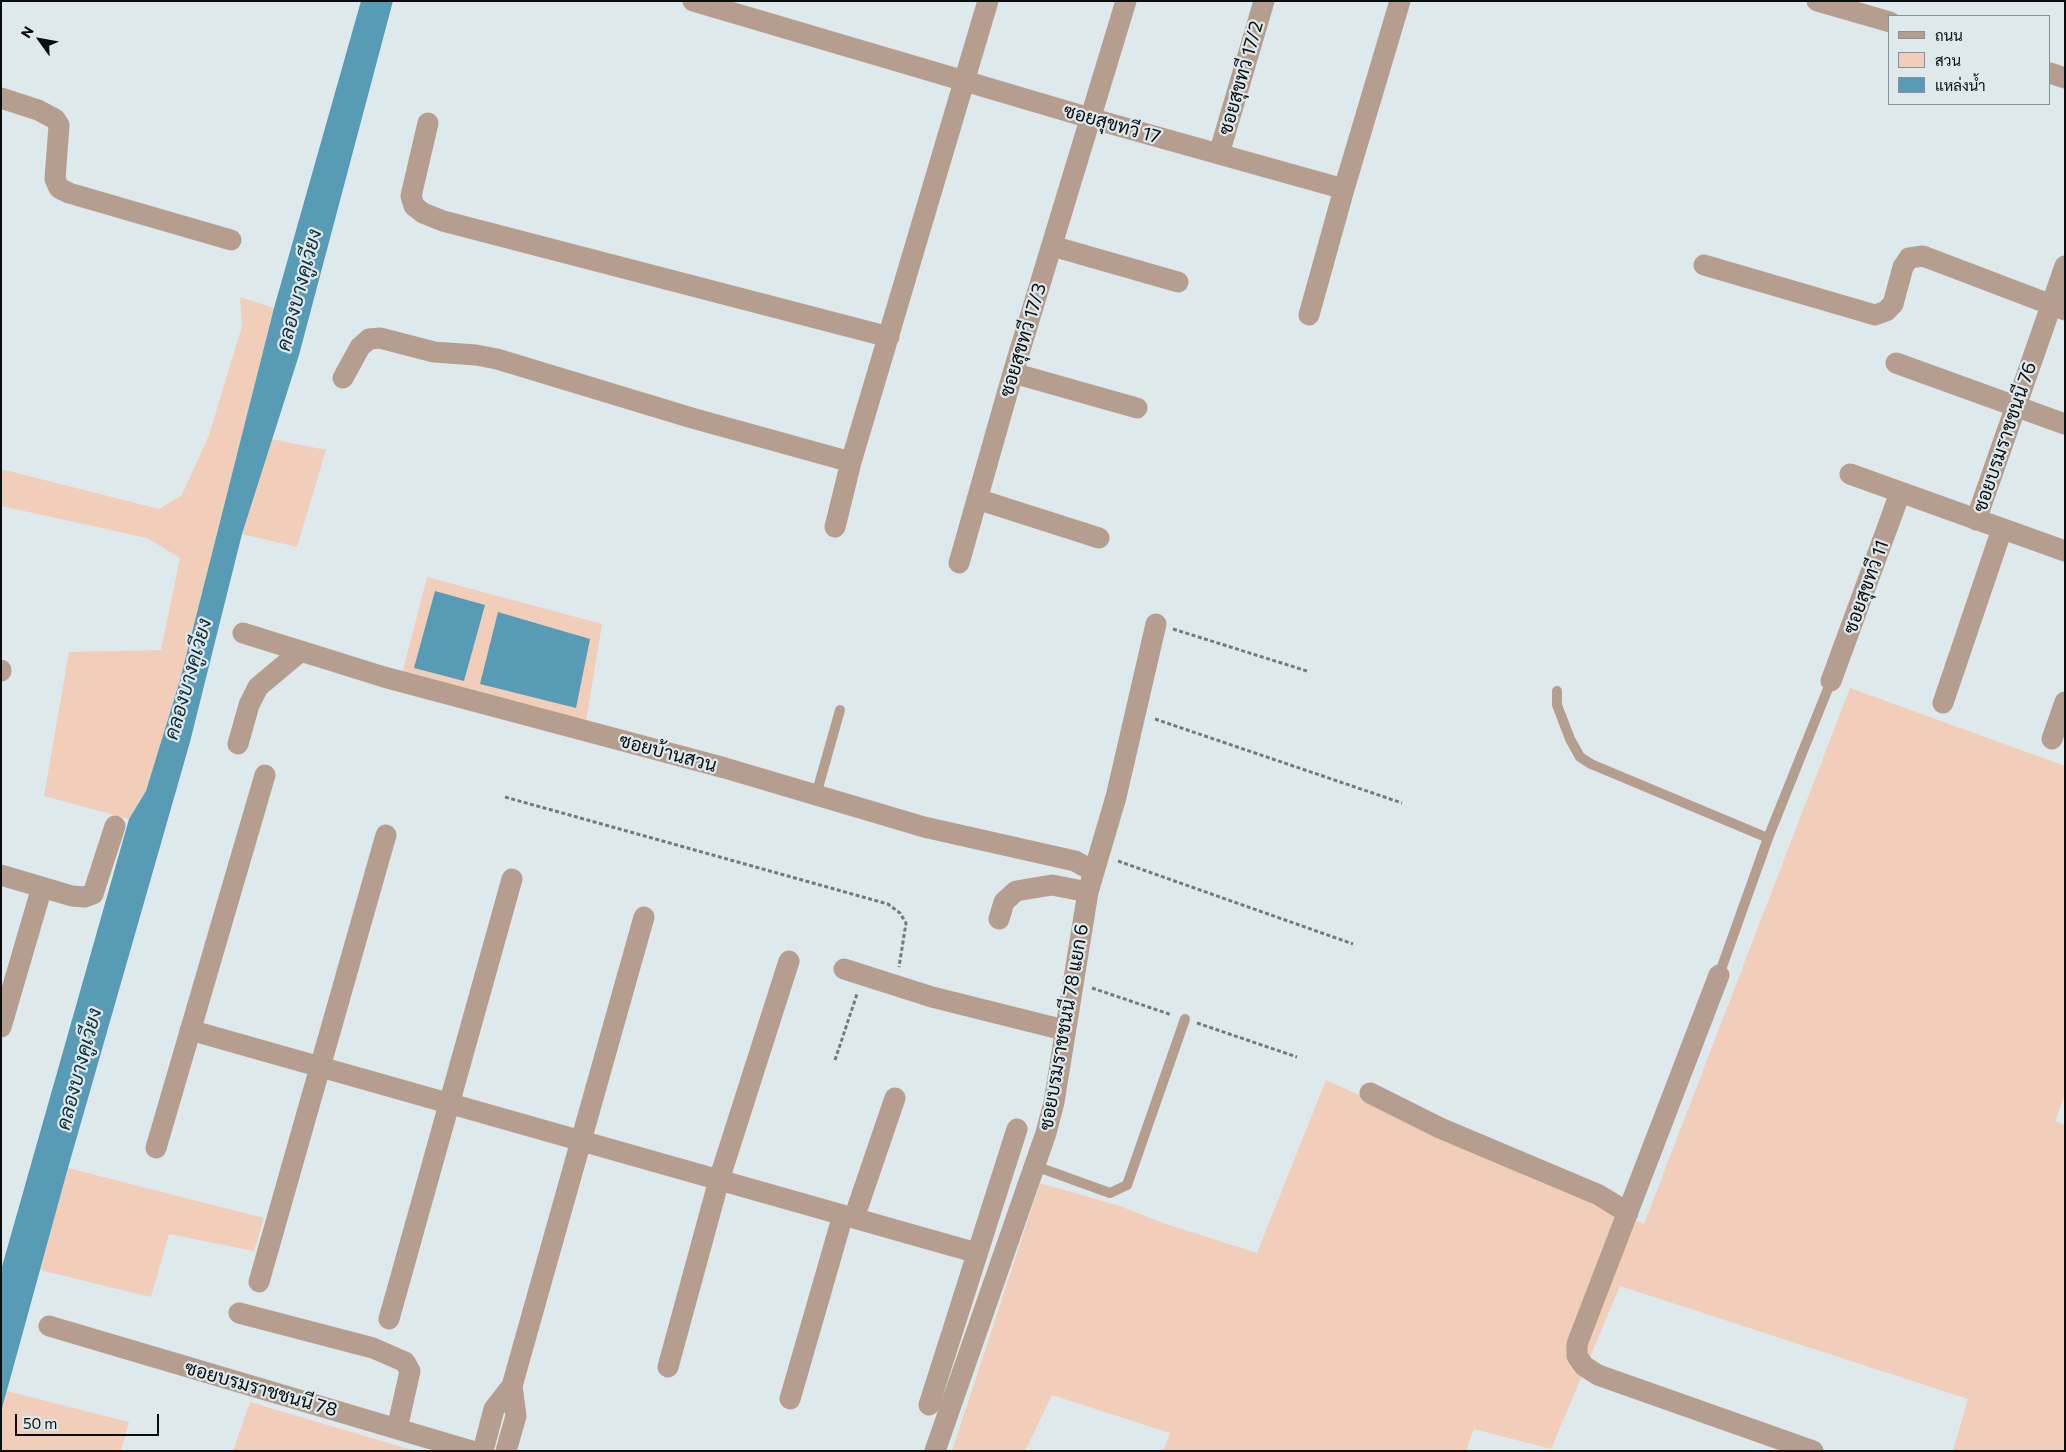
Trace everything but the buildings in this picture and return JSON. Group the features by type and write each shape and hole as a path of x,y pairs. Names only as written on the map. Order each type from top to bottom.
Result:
{"street":[{"name":"ซอยสุขทวี 17","path":"693,1 1090,118 1344,189"},
{"path":"835,527 851,462 988,1"},
{"name":"ซอยสุขทวี 17/3","path":"959,563 1013,373 1126,1"},
{"name":"ซอยสุขทวี 17/2","path":"1219,154 1264,1"},
{"path":"1309,315 1400,1"},
{"path":"1817,1 1888,21"},
{"path":"2051,73 2065,78"},
{"path":"1,98 38,110 55,119 59,125 55,179 59,188 70,193 231,240"},
{"path":"428,124 411,196 414,206 423,213 444,221 889,337"},
{"path":"1052,246 1178,282"},
{"path":"1704,265 1875,315 1886,311 1893,304 1903,266 1909,258 1923,256 2058,308"},
{"name":"ซอยบรมราชชนนี 76","path":"2065,266 2058,308 2016,406 1976,520 2065,551"},
{"path":"343,378 360,347 369,339 380,338 434,352 476,354 497,359 682,415 851,462"},
{"path":"1896,364 2065,424"},
{"path":"1013,373 1137,408"},
{"path":"1850,474 1976,520"},
{"name":"ซอยสุขทวี 11","path":"1831,681 1900,493"},
{"path":"977,499 1099,538"},
{"path":"1943,703 2002,529"},
{"name":"ซอยบรมราชชนนี 78 แยก 6","path":"935,1451 1046,1133 1054,1102 1064,1030 1093,872 1116,797 1156,624"},
{"name":"ซอยบ้านสวน","path":"243,633 394,679 816,795 924,827 1075,861 1093,872"},
{"path":"238,744 249,705 258,687 301,651"},
{"path":"2052,740 2065,702"},
{"path":"156,1148 265,775"},
{"path":"1,875 72,896 85,897 93,894 115,826"},
{"path":"259,1282 386,835"},
{"path":"999,919 1004,902 1016,891 1052,885 1093,872"},
{"path":"389,1319 512,879"},
{"path":"1,1028 42,887"},
{"path":"483,1451 494,1409 512,1386 644,918"},
{"path":"668,1367 719,1180 788,961"},
{"path":"854,972 932,997 1064,1030"},
{"path":"1719,975 1577,1344 1577,1356 1584,1366 1598,1375 1813,1451"},
{"path":"190,1030 977,1253"},
{"path":"1370,1093 1440,1128 1599,1195 1628,1213"},
{"path":"790,1399 849,1217 895,1098"},
{"path":"929,1405 1017,1129"},
{"path":"239,1313 373,1348 405,1362 410,1371 397,1429"},
{"name":"ซอยบรมราชชนนี 78","path":"49,1326 472,1451"},
{"path":"506,1451 516,1416 512,1386"}],"lane":[{"path":"1719,975 1768,838 1831,681"},
{"path":"1557,691 1557,705 1570,739 1580,757 1591,764 1768,838"},
{"path":"816,795 840,710"},
{"path":"1035,1166 1110,1193 1128,1185 1185,1019"}],"path":[{"path":"1156,624 1307,671"},
{"path":"1135,712 1402,803"},
{"path":"505,798 888,904 900,913 906,923 896,985"},
{"path":"1093,872 1353,944"},
{"path":"835,1060 854,972"}],"green space":[{"path":"240,297 274,308 180,680 146,791 129,819 44,796 69,652 161,650 180,558 147,538 1,506 1,469 159,509 182,495 209,435 242,326"},
{"path":"271,439 326,450 297,547 242,534"},
{"path":"427,577 602,624 583,740 398,690"},
{"path":"1850,688 2065,766 2065,1095 2055,1121 2065,1125 2065,1451 1953,1451 1968,1399 1620,1286 1551,1449 1474,1429 1466,1451 1163,1451 1170,1433 1052,1395 1025,1451 952,1451 1040,1183 1120,1206 1163,1223 1257,1253 1326,1080 1644,1224"},
{"path":"68,1168 264,1218 254,1251 169,1234 151,1297 40,1270"},
{"path":"7,1391 129,1422 121,1451 1,1451 1,1412"},
{"path":"250,1402 415,1451 233,1451"}],"water":[{"name":"คลองบางคูเวียง","path":"361,1 393,1 299,355 242,534 190,742 68,1168 1,1412 1,1270 129,819 146,791 180,680 274,308"},
{"path":"435,591 485,605 464,681 414,668"},
{"path":"498,612 590,639 576,708 480,684"}]}
